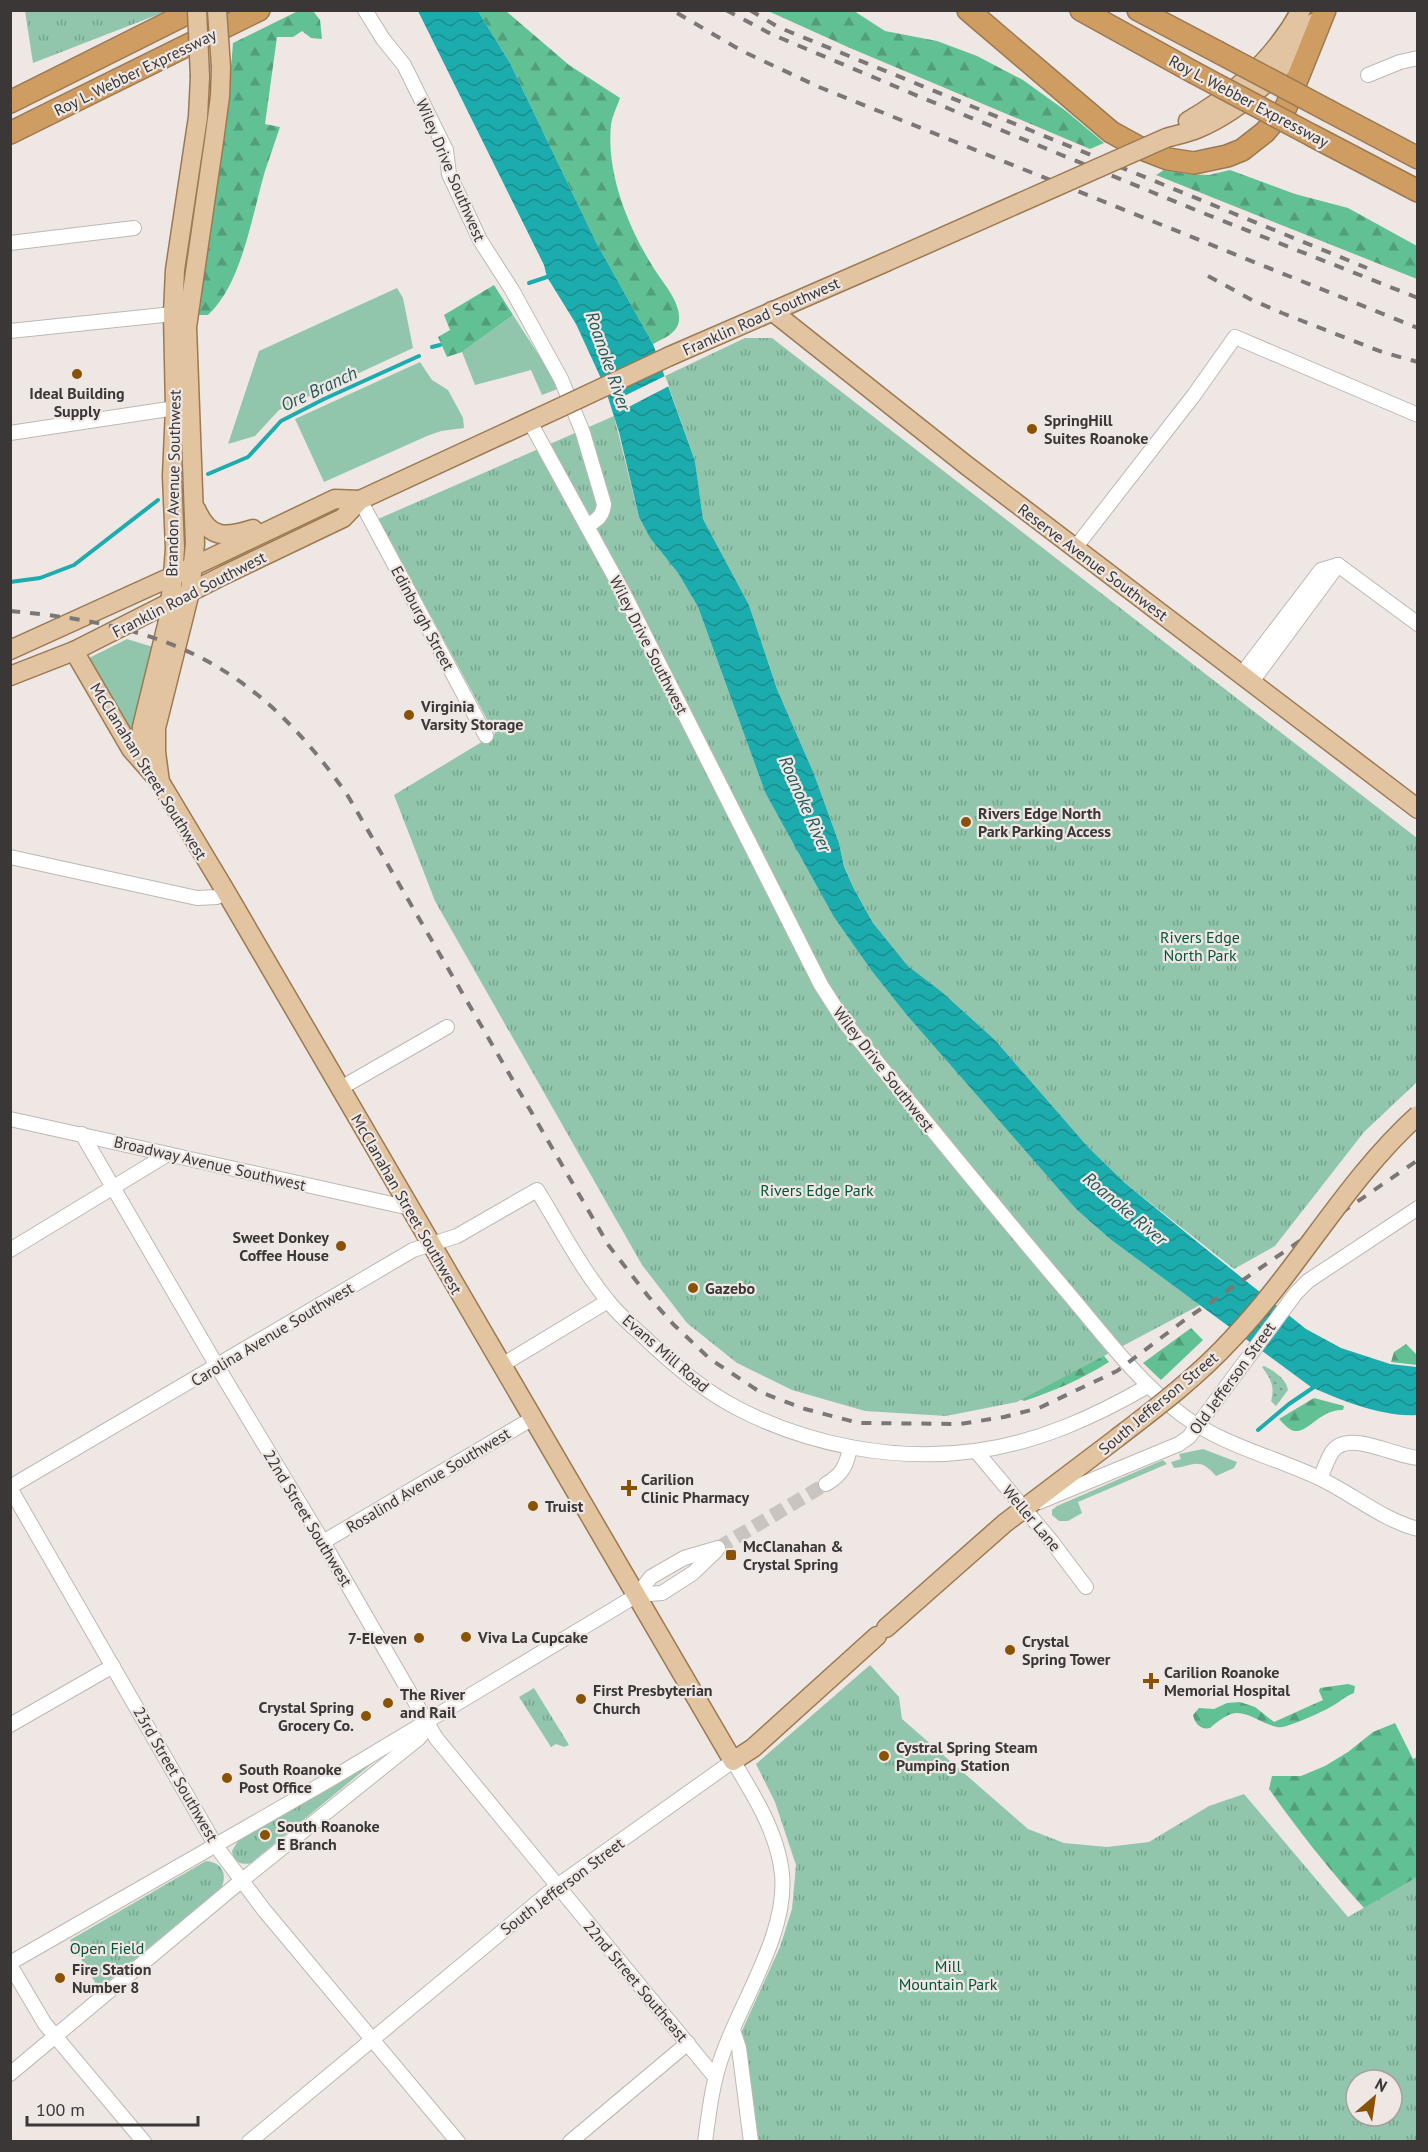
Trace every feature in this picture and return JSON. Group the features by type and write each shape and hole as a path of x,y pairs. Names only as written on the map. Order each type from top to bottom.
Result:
{"highway":[{"name":"Roy L. Webber Expressway","path":"10,102 195,10"},
{"name":"Roy L. Webber Expressway","path":"10,134 259,10"},
{"path":"968,10 1111,132 1142,149 1173,160 1194,163 1227,156 1242,150 1265,132 1286,107 1326,10"},
{"name":"Roy L. Webber Expressway","path":"1081,10 1418,191"},
{"name":"Roy L. Webber Expressway","path":"1138,10 1418,158"},
{"path":"10,96 40,86"}],"main road":[{"name":"Brandon Avenue Southwest","path":"160,782 156,728 190,592 195,544 194,505 183,407 181,316 175,270 198,117 200,77 195,10"},
{"name":"Brandon Avenue Southwest","path":"181,316 214,141 221,67 217,10"},
{"name":"Franklin Road Southwest","path":"1166,138 1219,102 1259,68 1290,30 1300,10"},
{"name":"Franklin Road Southwest","path":"10,676 74,651 343,518 360,500 557,409 772,311 1166,138 1205,125 1226,114 1288,60 1311,27 1319,10"},
{"name":"Reserve Avenue Southwest","path":"772,311 966,465 1418,809"},
{"name":"Brandon Avenue Southwest","path":"160,782 141,743 142,727 168,621 175,548 172,476 183,407"},
{"name":"Franklin Road Southwest","path":"10,650 317,507 336,499 360,500"},
{"path":"194,505 206,528 226,535 239,534 317,507"},
{"name":"McClanahan Street Southwest","path":"74,651 131,749 160,782 226,892 733,1761"},
{"name":"South Jefferson Street","path":"733,1761 753,1748 1023,1508 1169,1398 1232,1340 1283,1278 1363,1172 1397,1133 1418,1115"}],"street":[{"name":"Wiley Drive Southwest","path":"365,10 383,39 404,65 446,150 449,174 480,240 512,290 561,379 583,433 604,504 599,518 587,526"},
{"path":"1368,75 1418,57"},
{"path":"10,243 134,228"},
{"path":"10,331 181,316"},
{"path":"1075,548 1194,395 1235,337 1418,415"},
{"path":"10,433 183,407"},
{"name":"Wiley Drive Southwest","path":"530,422 628,602 821,985 839,1013 1052,1274 1148,1386 1198,1425 1237,1446 1320,1478 1398,1523 1418,1529"},
{"name":"Edinburgh Street","path":"360,500 486,736"},
{"path":"1246,679 1338,565 1418,624"},
{"path":"10,857 197,898 208,899 226,892"},
{"path":"339,1089 447,1027"},
{"name":"Broadway Avenue Southwest","path":"10,1119 410,1208"},
{"name":"22nd Street Southwest","path":"82,1134 436,1738 557,1886"},
{"path":"10,1250 168,1154"},
{"name":"Evans Mill Road","path":"537,1190 593,1281 608,1301 654,1347 727,1402 762,1420 809,1436 850,1447 914,1455 976,1451 1022,1442 1054,1432 1116,1404 1148,1386"},
{"name":"Carolina Avenue Southwest","path":"10,1488 413,1250 457,1236 537,1190"},
{"name":"Old Jefferson Street","path":"1023,1508 1085,1485 1179,1444 1189,1437 1231,1378 1296,1293 1308,1281 1418,1208"},
{"path":"502,1365 608,1301"},
{"name":"Rosalind Avenue Southwest","path":"323,1542 533,1418"},
{"path":"1320,1478 1333,1451 1341,1444 1349,1442 1418,1458"},
{"path":"826,1484 844,1470 850,1447"},
{"name":"Weller Lane","path":"976,1451 1052,1542 1086,1587"},
{"name":"23rd Street Southwest","path":"10,1488 216,1846 241,1881 458,2142"},
{"path":"144,2142 45,2024 10,1964 117,1900 216,1846 637,1595 651,1577 684,1558 718,1548 693,1573 662,1593 637,1595"},
{"path":"10,1725 113,1666"},
{"path":"10,2074 241,1881 419,1738 426,1729 427,1721"},
{"path":"705,2142 716,2077 775,1929 783,1890 778,1855 772,1837 754,1796 733,1761"},
{"name":"South Jefferson Street","path":"249,2142 557,1886 733,1761"},
{"name":"22nd Street Southeast","path":"557,1886 716,2077"},
{"path":"733,2030 739,2048 751,2142"},
{"path":"570,2142 688,2043"}],"green space":[{"path":"25,10 167,11 33,63"},
{"path":"298,11 313,11 320,20 322,39 311,38 302,31 293,37 277,37 265,124 280,127 238,267 220,302 208,315 198,315 227,117 233,43"},
{"path":"478,11 506,11 569,65 620,98 611,125 612,162 621,199 635,235 677,306 678,325 666,337 653,344 596,242 510,63"},
{"path":"768,11 854,11 885,31 937,41 977,56 1023,80 1066,111 1104,143 1090,149"},
{"path":"1164,170 1209,175 1230,170 1295,194 1348,208 1417,246 1417,279 1156,175"},
{"path":"494,285 513,315 462,352 447,357 438,337 450,330 444,315"},
{"path":"397,288 403,298 413,348 279,410 255,436 228,444 259,351"},
{"path":"513,315 560,388 542,395 531,370 475,385 462,352"},
{"name":"Rivers Edge North Park","path":"745,338 772,338 1417,838 1417,1082 1364,1132 1275,1246 1234,1269 1125,1183 1088,1147 995,1040 942,992 908,966 873,923 853,887 814,774 777,689 749,605 703,519 695,461 665,376"},
{"path":"420,362 432,380 448,390 463,418 464,428 441,431 427,436 324,482 295,419"},
{"name":"Rivers Edge Park","path":"614,416 639,517 650,538 678,573 698,607 765,792 1077,1210 1110,1239 1200,1305 1017,1402 946,1416 865,1411 792,1390 737,1363 687,1323 642,1265 435,901 394,795 495,734 378,519"},
{"path":"127,639 153,647 133,736 87,659"},
{"path":"1077,1323 1109,1362 1068,1384 1024,1401 1011,1395"},
{"path":"1191,1328 1203,1340 1161,1380 1143,1363"},
{"path":"1406,1344 1417,1355 1417,1365 1391,1362 1394,1352"},
{"path":"1262,1367 1279,1375 1287,1386 1288,1390 1276,1406 1271,1401 1272,1387"},
{"path":"1314,1398 1344,1406 1343,1410 1328,1413 1299,1431 1290,1429 1279,1419"},
{"path":"1203,1449 1237,1462 1234,1468 1216,1476 1201,1464 1174,1468 1171,1462 1181,1459 1179,1454"},
{"path":"1163,1460 1167,1464 1078,1502 1082,1513 1068,1521 1059,1521 1052,1515 1052,1510 1057,1506"},
{"name":"Mill Mountain Park","path":"870,1665 899,1697 902,1719 1028,1829 1064,1843 1107,1847 1149,1842 1209,1806 1244,1794 1348,1917 1417,1877 1417,2141 759,2141 741,2033 780,1947 792,1909 796,1865 775,1802 756,1764"},
{"path":"1348,1684 1355,1686 1354,1693 1317,1714 1282,1727 1236,1713 1224,1717 1210,1728 1204,1728 1197,1724 1193,1715 1199,1708 1214,1709 1227,1703 1240,1702 1255,1707 1274,1722 1323,1700 1320,1688"},
{"path":"534,1688 569,1745 564,1747 556,1744 551,1747 519,1697"},
{"path":"1395,1723 1413,1759 1417,1757 1417,1959 1357,1900 1302,1834 1269,1789 1272,1776 1301,1776 1325,1766 1348,1752 1373,1732"},
{"path":"403,1743 375,1761 251,1863 241,1863 234,1858 232,1851 238,1841"},
{"name":"Open Field","path":"206,1861 216,1864 222,1870 224,1878 221,1888 99,1989 70,1940"}],"water":[{"name":"Roanoke River","path":"418,11 478,11 510,63 596,242 653,344 695,461 703,519 749,605 777,689 814,774 839,843 844,866 873,923 908,966 942,992 995,1040 1088,1147 1125,1183 1306,1329 1341,1348 1390,1364 1417,1367 1417,1415 1377,1411 1349,1403 1311,1387 1110,1239 1077,1210 906,1014 872,971 834,917 765,792 698,607 678,573 650,538 639,517 619,432 604,385 576,324 547,277 544,265"}],"pier":[{"path":"665,376 669,386 619,412 616,400"}],"waterway":[{"name":"Ore Branch","path":"529,283 550,276"},
{"name":"Ore Branch","path":"432,347 440,345"},
{"name":"Ore Branch","path":"208,474 248,457 281,421 419,356"},
{"name":"Ore Branch","path":"10,582 40,578 74,565 158,500"},
{"path":"1258,1430 1289,1404 1317,1385"}],"tunnel":[{"path":"718,1548 826,1484"}],"railway":[{"path":"726,10 771,34 918,96 1418,298"},
{"path":"750,10 778,27 1367,268"},
{"path":"677,13 742,51 819,87 1418,328"},
{"path":"1208,276 1282,313 1382,352 1418,362"},
{"path":"10,611 117,627 162,641 204,659 242,683 279,713 314,751 348,796 609,1246 673,1324 710,1359 760,1392 805,1409 859,1423 960,1424 1004,1417 1039,1408 1117,1371 1186,1319 1418,1160"}],"place":[{"name":"Ideal Building Supply","path":"77,374"},
{"name":"SpringHill Suites Roanoke","path":"1032,429"},
{"name":"Virginia Varsity Storage","path":"409,715"},
{"name":"Rivers Edge North Park Parking Access","path":"966,822"},
{"name":"Sweet Donkey Coffee House","path":"341,1246"},
{"name":"Gazebo","path":"693,1288"},
{"name":"Carilion Clinic Pharmacy","path":"629,1488"},
{"name":"Truist","path":"533,1506"},
{"name":"McClanahan & Crystal Spring","path":"731,1555"},
{"name":"Viva La Cupcake","path":"466,1637"},
{"name":"7-Eleven","path":"419,1638"},
{"name":"Crystal Spring Tower","path":"1010,1650"},
{"name":"Carilion Roanoke Memorial Hospital","path":"1151,1681"},
{"name":"First Presbyterian Church","path":"581,1699"},
{"name":"The River and Rail","path":"388,1703"},
{"name":"Crystal Spring Grocery Co.","path":"366,1716"},
{"name":"Cystral Spring Steam Pumping Station","path":"884,1756"},
{"name":"South Roanoke Post Office","path":"227,1778"},
{"name":"South Roanoke E Branch","path":"265,1835"},
{"name":"Fire Station Number 8","path":"60,1978"}]}
